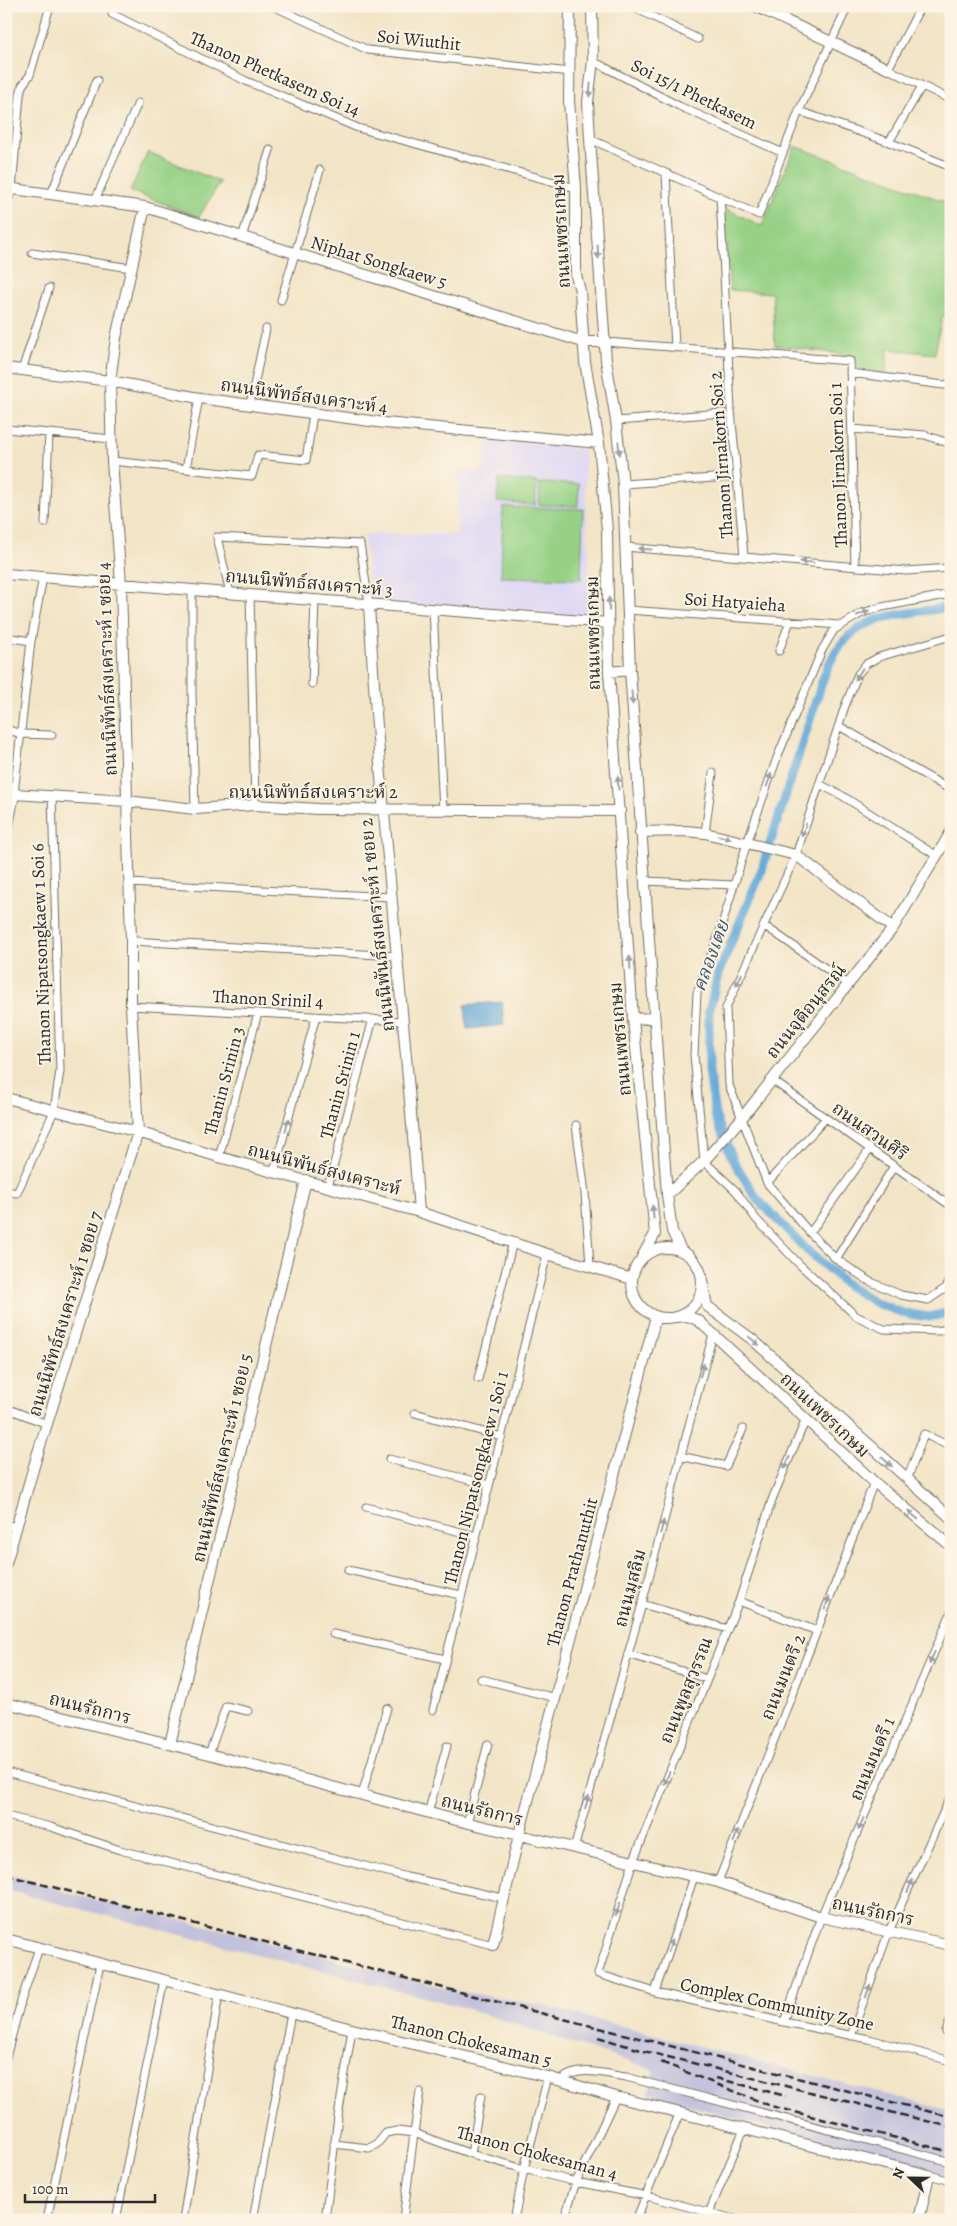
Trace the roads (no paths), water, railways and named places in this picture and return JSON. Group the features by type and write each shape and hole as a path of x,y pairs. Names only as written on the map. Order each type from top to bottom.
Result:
{"street":[{"path":"6,207 20,95 22,86 30,75 50,6"},
{"name":"Soi Wiuthit","path":"273,6 283,8 368,50 570,72"},
{"name":"ถนนเพชรเกษม","path":"570,6 569,101 576,188 576,275 580,291 583,342 599,444 607,530 609,672 634,1019 655,1234 642,1257"},
{"name":"ถนนเพชรเกษม","path":"592,6 592,61 588,102 590,139 606,360 616,421 623,484 627,610 640,832 667,1195 672,1231 681,1250"},
{"path":"631,6 698,39"},
{"path":"755,6 949,99 951,90"},
{"path":"590,139 759,215 799,111 848,6"},
{"path":"888,69 921,6"},
{"name":"Thanon Phetkasem Soi 14","path":"112,14 246,82 358,128 576,188"},
{"name":"Soi 15/1 Phetkasem","path":"592,61 679,106 783,153"},
{"path":"51,194 98,80"},
{"path":"889,142 922,86"},
{"path":"95,200 138,102"},
{"path":"799,111 889,142 951,167"},
{"path":"242,237 270,150"},
{"path":"281,300 320,170"},
{"path":"666,173 674,347"},
{"name":"Niphat Songkaew 5","path":"9,188 144,207 583,342 605,342"},
{"name":"Thanon Jirnakorn Soi 2","path":"720,196 731,410 744,556"},
{"name":"ถนนนิพัทธ์สงเคราะห์ 1 ซอย 4","path":"138,1132 131,1006 132,941 122,584 112,461 110,381 116,338 144,207"},
{"path":"32,253 131,268"},
{"path":"22,370 49,288"},
{"path":"250,404 266,329"},
{"path":"605,342 729,351"},
{"name":"Thanon Jirnakorn Soi 1","path":"729,351 850,361 856,567"},
{"name":"ถนนนิพัทธ์สงเคราะห์ 4","path":"6,368 110,381 199,398 385,424 599,444"},
{"path":"850,373 944,385 951,384"},
{"path":"186,469 199,398"},
{"path":"616,421 724,413 730,477 623,484"},
{"path":"112,461 252,476 258,455 306,460 313,414"},
{"path":"6,429 112,439"},
{"path":"852,429 925,435 951,444"},
{"path":"45,523 49,433"},
{"path":"230,593 217,537 360,544 369,604"},
{"path":"625,547 906,571 951,568"},
{"path":"940,568 951,562"},
{"name":"ถนนนิพัทธ์สงเคราะห์ 3","path":"6,574 609,623"},
{"path":"6,835 10,793 21,734 32,641 43,577"},
{"path":"192,590 195,809"},
{"path":"951,594 872,609 840,624 831,634 822,650 777,758 697,994 694,1055 704,1161 736,1191 756,1219 799,1264 856,1316 884,1329 938,1331 951,1328"},
{"path":"250,595 255,805"},
{"path":"312,684 314,600"},
{"name":"ถนนนิพันธ์สงเคราะห์ 1 ซอย 2","path":"369,604 382,808 419,1212"},
{"path":"433,609 444,810"},
{"name":"Soi Hatyaieha","path":"627,610 840,624"},
{"path":"779,650 790,621"},
{"path":"951,636 879,657 866,664 855,680 796,856 726,1008 729,1085 767,1183 810,1233 836,1259 869,1281 901,1295 928,1300 946,1288 951,1278"},
{"path":"6,637 32,641"},
{"path":"609,672 630,670"},
{"path":"839,726 951,790"},
{"path":"6,729 21,734 52,735"},
{"path":"704,833 713,773"},
{"path":"819,784 841,795 937,856"},
{"name":"ถนนนิพัทธ์สงเคราะห์ 2","path":"10,793 127,801 195,809 255,805 318,809 620,811"},
{"name":"Thanon Nipatsongkaew 1 Soi 6","path":"6,1191 16,1193 54,1111 60,1071 52,795"},
{"path":"640,832 686,830 796,856 893,928"},
{"name":"ถนนจุติอนุสรณ์","path":"667,1195 704,1161 741,1119 893,928 951,832"},
{"path":"644,881 734,885"},
{"path":"129,883 391,898"},
{"path":"765,926 848,984"},
{"path":"132,941 396,956"},
{"name":"Thanon Srinil 4","path":"131,1006 403,1021"},
{"name":"Thanin Srinin 3","path":"219,1158 258,1013"},
{"path":"274,1172 316,1016"},
{"path":"634,1019 654,1018"},
{"name":"Thanin Srinin 1","path":"328,1186 373,1020"},
{"name":"ถนนสวนศิริ","path":"772,1080 951,1206"},
{"name":"ถนนนิพันธ์สงเคราะห์","path":"6,1098 138,1132 219,1158 419,1212 547,1254 632,1279"},
{"path":"767,1183 826,1118"},
{"path":"576,1125 585,1193 590,1266"},
{"name":"ถนนนิพัทธ์สงเคราะห์ 1 ซอย 7","path":"6,1562 11,1525 47,1424 138,1132"},
{"path":"810,1233 870,1149"},
{"path":"836,1259 894,1166"},
{"name":"ถนนนิพัทธ์สงเคราะห์ 1 ซอย 5","path":"170,1744 306,1180"},
{"path":"478,1379 513,1242"},
{"path":"660,1248 681,1250 696,1262 702,1281 700,1293 695,1304 686,1312 675,1317 656,1316 647,1312 634,1295 632,1279 642,1257 660,1248"},
{"name":"Thanon Nipatsongkaew 1 Soi 1","path":"433,1710 547,1254"},
{"name":"ถนนเพชรเกษม","path":"702,1281 707,1306 753,1340 951,1518"},
{"name":"Thanon Prathanuthit","path":"492,1945 519,1835 656,1316"},
{"name":"ถนนเพชรเกษม","path":"675,1317 688,1316 698,1321 874,1482 951,1546"},
{"name":"ถนนมุสลิม","path":"574,1849 642,1604 713,1334"},
{"path":"6,1408 47,1424"},
{"path":"415,1413 502,1437"},
{"name":"ถนนพูลสุวรรณ","path":"598,1974 633,1862 739,1601 773,1497 806,1418"},
{"path":"680,1456 726,1466 743,1430"},
{"path":"907,1480 924,1434 951,1447"},
{"path":"389,1459 489,1484"},
{"name":"ถนนมนตรี 2","path":"718,1882 874,1482"},
{"path":"366,1507 476,1536"},
{"path":"348,1570 461,1595"},
{"path":"739,1601 817,1631"},
{"path":"642,1604 728,1629"},
{"name":"ถนนมนตรี 1","path":"784,2022 821,1917 951,1613"},
{"path":"333,1634 445,1659"},
{"path":"628,1654 707,1678"},
{"path":"481,1678 556,1698"},
{"name":"ถนนรัถการ","path":"6,1704 170,1744 467,1823 718,1882 821,1917 951,1945"},
{"path":"208,1754 226,1706 248,1712"},
{"path":"362,1795 387,1708"},
{"path":"467,1823 488,1744"},
{"path":"428,1813 447,1746"},
{"path":"6,1772 407,1877 503,1898"},
{"path":"851,2036 889,1931 951,1796"},
{"path":"6,1816 120,1850 492,1945"},
{"path":"655,1992 694,1877"},
{"name":"Thanon Chokesaman 5","path":"6,1939 352,2029 561,2080 616,2097 929,2175"},
{"path":"6,2057 22,1998 39,1948"},
{"path":"47,2220 100,1964"},
{"name":"Complex Community Zone","path":"598,1974 655,1992 784,2022 869,2039 951,2061"},
{"path":"116,2220 164,1980"},
{"path":"183,2220 219,1994"},
{"path":"253,2220 291,2013"},
{"path":"946,2032 951,2018"},
{"path":"325,2220 334,2144 352,2029"},
{"path":"561,2080 577,2072 626,2077 951,2162"},
{"path":"514,2220 524,2169 548,2077"},
{"path":"403,2220 420,2092"},
{"path":"471,2154 481,2096"},
{"path":"564,2219 576,2182 616,2097"},
{"path":"636,2220 680,2112"},
{"path":"708,2216 744,2129"},
{"name":"Thanon Chokesaman 4","path":"334,2144 369,2148 377,2144 386,2133 398,2130 414,2133 471,2154 524,2169 576,2182 647,2196 708,2216 738,2220"},
{"path":"919,2220 929,2175 951,2181"}],"water":[{"path":"502,1002 504,1025 467,1029 465,1005"}],"waterway":[{"name":"คลองเตย","path":"951,607 907,613 872,622 856,630 843,642 832,659 822,682 761,872 718,974 709,1012 709,1071 715,1115 733,1160 757,1199 806,1249 848,1286 876,1303 903,1313 929,1317 947,1313 951,1309"}],"railway":[{"path":"6,1875 951,2117"},
{"path":"598,2037 644,2051 951,2127"},
{"path":"661,2062 771,2106 951,2152"},
{"path":"716,2078 786,2096"}]}
